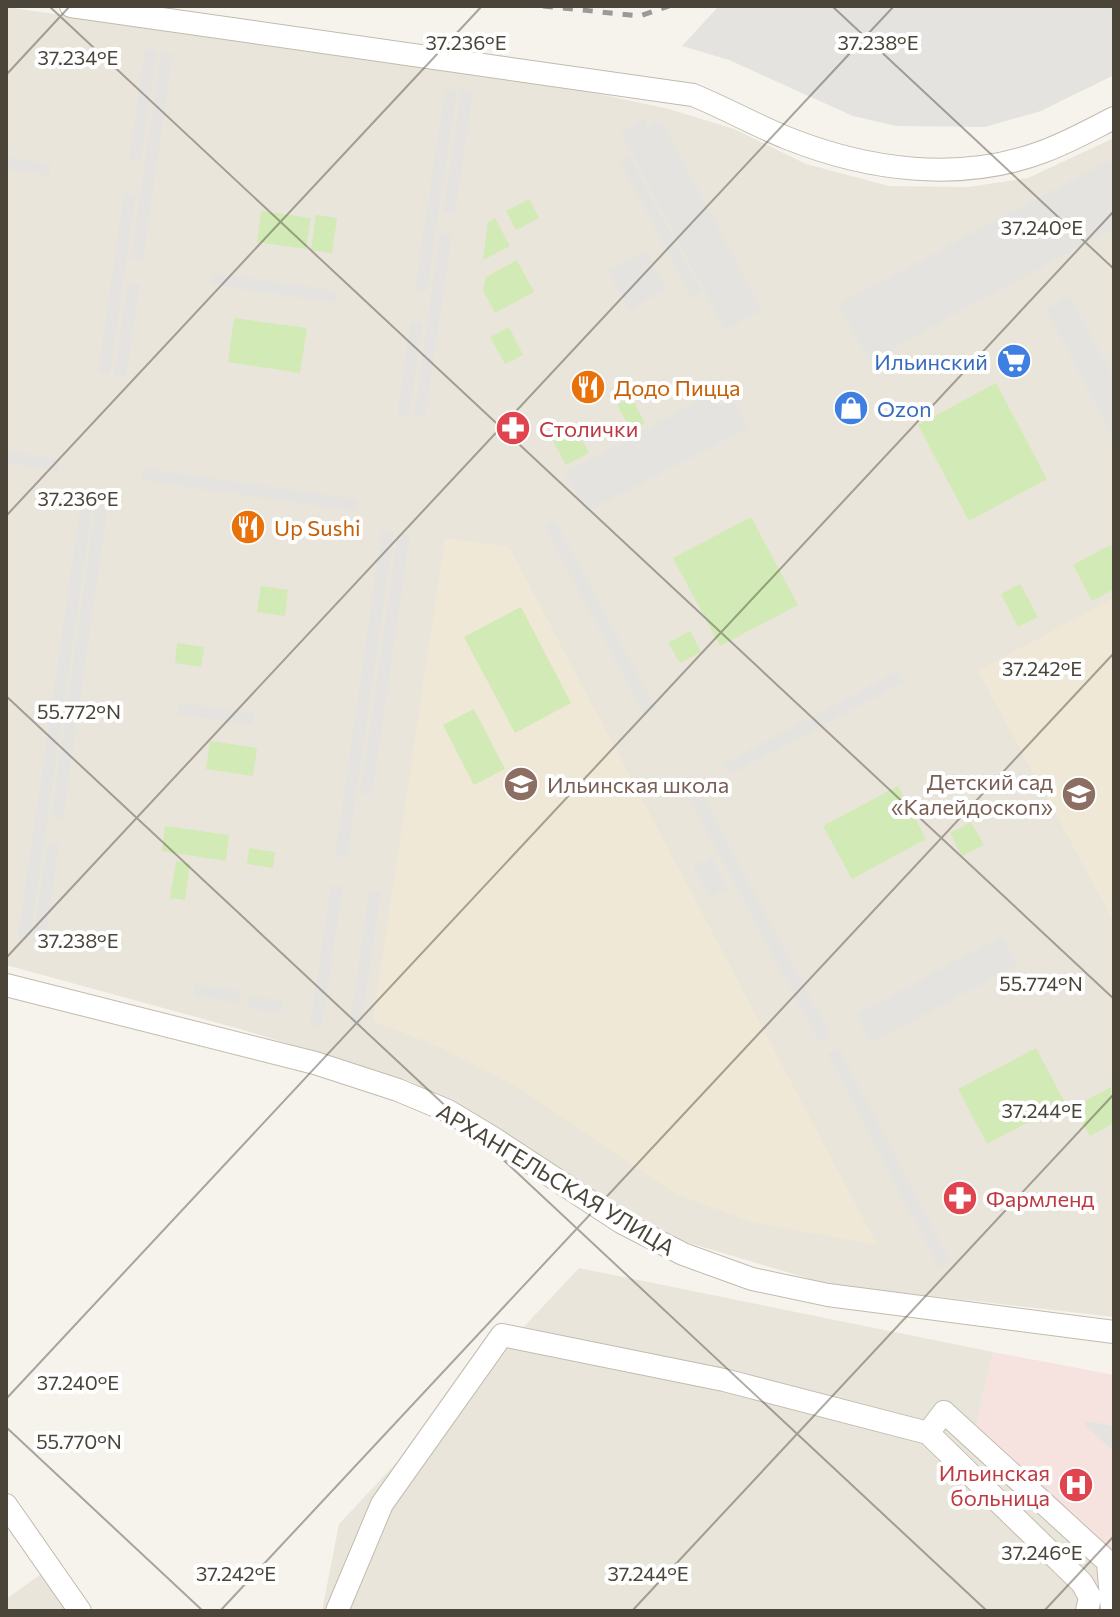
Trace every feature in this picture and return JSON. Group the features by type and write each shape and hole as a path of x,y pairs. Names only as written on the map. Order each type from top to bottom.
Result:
{"street":[{"path":"71,6 693,95 785,137 891,169 946,169 994,164 1041,152 1114,118"},
{"name":"АРХАНГЕЛЬСКАЯ УЛИЦА","path":"6,985 315,1063 398,1090 448,1111 621,1222 683,1254 752,1279 828,1295 1114,1332"},
{"path":"337,1611 382,1504 502,1335 724,1380 928,1433 1100,1603"},
{"path":"928,1433 944,1412 1108,1562 1100,1603"},
{"path":"6,1505 80,1611"}],"shaded area":[{"path":"719,6 1114,6 1114,75 1041,111 985,127 896,126 853,116 729,60 682,46"},
{"path":"6,7 580,90 669,109 734,129 806,164 889,186 968,187 1028,178 1114,138 1114,1317 827,1284 686,1242 590,1190 498,1128 410,1081 240,1029 6,965"},
{"path":"145,49 157,51 141,161 129,159"},
{"path":"161,52 173,54 143,260 131,258"},
{"path":"445,88 457,90 427,292 415,290"},
{"path":"461,90 473,92 455,214 443,212"},
{"path":"644,119 648,127 661,120 762,310 725,330 620,132"},
{"path":"629,155 702,292 691,297 619,160"},
{"path":"6,157 51,164 49,176 6,169"},
{"path":"1114,158 1114,228 869,361 838,304"},
{"path":"124,193 136,195 110,374 98,372"},
{"path":"440,233 452,235 425,418 414,416"},
{"path":"647,251 667,290 629,310 608,271"},
{"path":"212,272 337,291 335,303 210,284"},
{"path":"128,282 140,284 126,377 114,375"},
{"path":"1070,296 1114,379 1113,438 1046,309"},
{"path":"411,321 423,322 409,416 397,414"},
{"path":"713,393 720,406 733,399 749,428 586,512 565,473"},
{"path":"6,451 60,459 58,471 6,463"},
{"path":"143,468 357,499 355,511 141,480"},
{"path":"83,488 95,490 30,940 18,938"},
{"path":"98,490 110,492 63,819 51,817"},
{"path":"555,520 656,708 644,714 544,526"},
{"path":"382,530 394,532 347,858 335,856"},
{"path":"398,533 410,535 372,794 360,793"},
{"name":"Ильинская школа","path":"445,538 509,547 877,1245 752,1222 676,1194 517,1087 444,1049 373,1021"},
{"name":"Детский сад «Калейдоскоп»","path":"1114,598 1114,917 1112,918 978,671"},
{"path":"899,670 905,682 729,775 723,764"},
{"path":"179,702 254,713 252,725 177,714"},
{"path":"698,787 831,1036 820,1043 686,793"},
{"path":"47,843 59,845 45,942 33,940"},
{"path":"712,856 728,888 710,898 693,866"},
{"path":"331,885 343,887 322,1027 310,1026"},
{"path":"369,890 381,892 361,1026 350,1024"},
{"path":"1002,936 1018,965 871,1043 856,1014"},
{"path":"195,984 241,991 240,1003 193,996"},
{"path":"249,996 283,1001 281,1013 247,1008"},
{"path":"839,1048 951,1262 939,1268 828,1054"},
{"path":"579,1268 993,1352 976,1426 1101,1544 1114,1611 322,1611 339,1524"},
{"name":"Ильинская больница","path":"993,1352 1114,1375 1114,1563 1101,1544 976,1426"},
{"path":"1087,1421 1114,1426 1114,1452 1084,1424"},
{"path":"41,1574 67,1611 6,1611 6,1599"}],"green space":[{"path":"529,199 539,218 516,230 506,211"},
{"path":"261,211 311,218 306,249 257,242"},
{"path":"316,215 337,218 332,253 311,250"},
{"path":"495,218 510,246 483,260 488,222"},
{"path":"517,260 534,292 495,313 483,290 486,277"},
{"path":"234,318 307,328 300,373 228,362"},
{"path":"509,327 523,355 505,364 490,337"},
{"path":"996,383 1047,479 969,521 918,425"},
{"path":"631,397 645,423 631,430 617,405"},
{"path":"575,427 589,453 566,465 552,439"},
{"path":"751,517 798,605 720,646 673,558"},
{"path":"1110,545 1114,551 1114,589 1092,601 1073,565"},
{"path":"1020,584 1038,617 1018,627 1001,594"},
{"path":"261,586 288,590 285,616 257,612"},
{"path":"521,607 571,703 515,733 464,637"},
{"path":"690,631 701,652 680,663 668,643"},
{"path":"177,643 204,647 201,667 175,663"},
{"path":"474,709 505,769 474,785 443,725"},
{"path":"210,741 257,748 253,776 206,769"},
{"path":"898,786 926,839 852,879 823,826"},
{"path":"971,822 984,845 962,856 950,833"},
{"path":"165,826 229,835 226,861 162,851"},
{"path":"249,848 275,852 273,868 247,864"},
{"path":"176,861 190,864 185,900 170,898"},
{"path":"1036,1048 1065,1103 987,1144 958,1089"},
{"path":"1111,1087 1114,1123 1090,1136 1074,1107"}],"railway":[{"path":"543,6 640,16 669,6"}],"place":[{"name":"Ильинский","path":"1014,361"},
{"name":"Додо Пицца","path":"588,387"},
{"name":"Ozon","path":"851,408"},
{"name":"Столички","path":"513,428"},
{"name":"Up Sushi","path":"248,527"},
{"name":"Ильинская школа","path":"521,784"},
{"name":"Детский сад «Калейдоскоп»","path":"1079,794"},
{"name":"Фармленд","path":"960,1198"},
{"name":"Ильинская больница","path":"1076,1485"}]}
